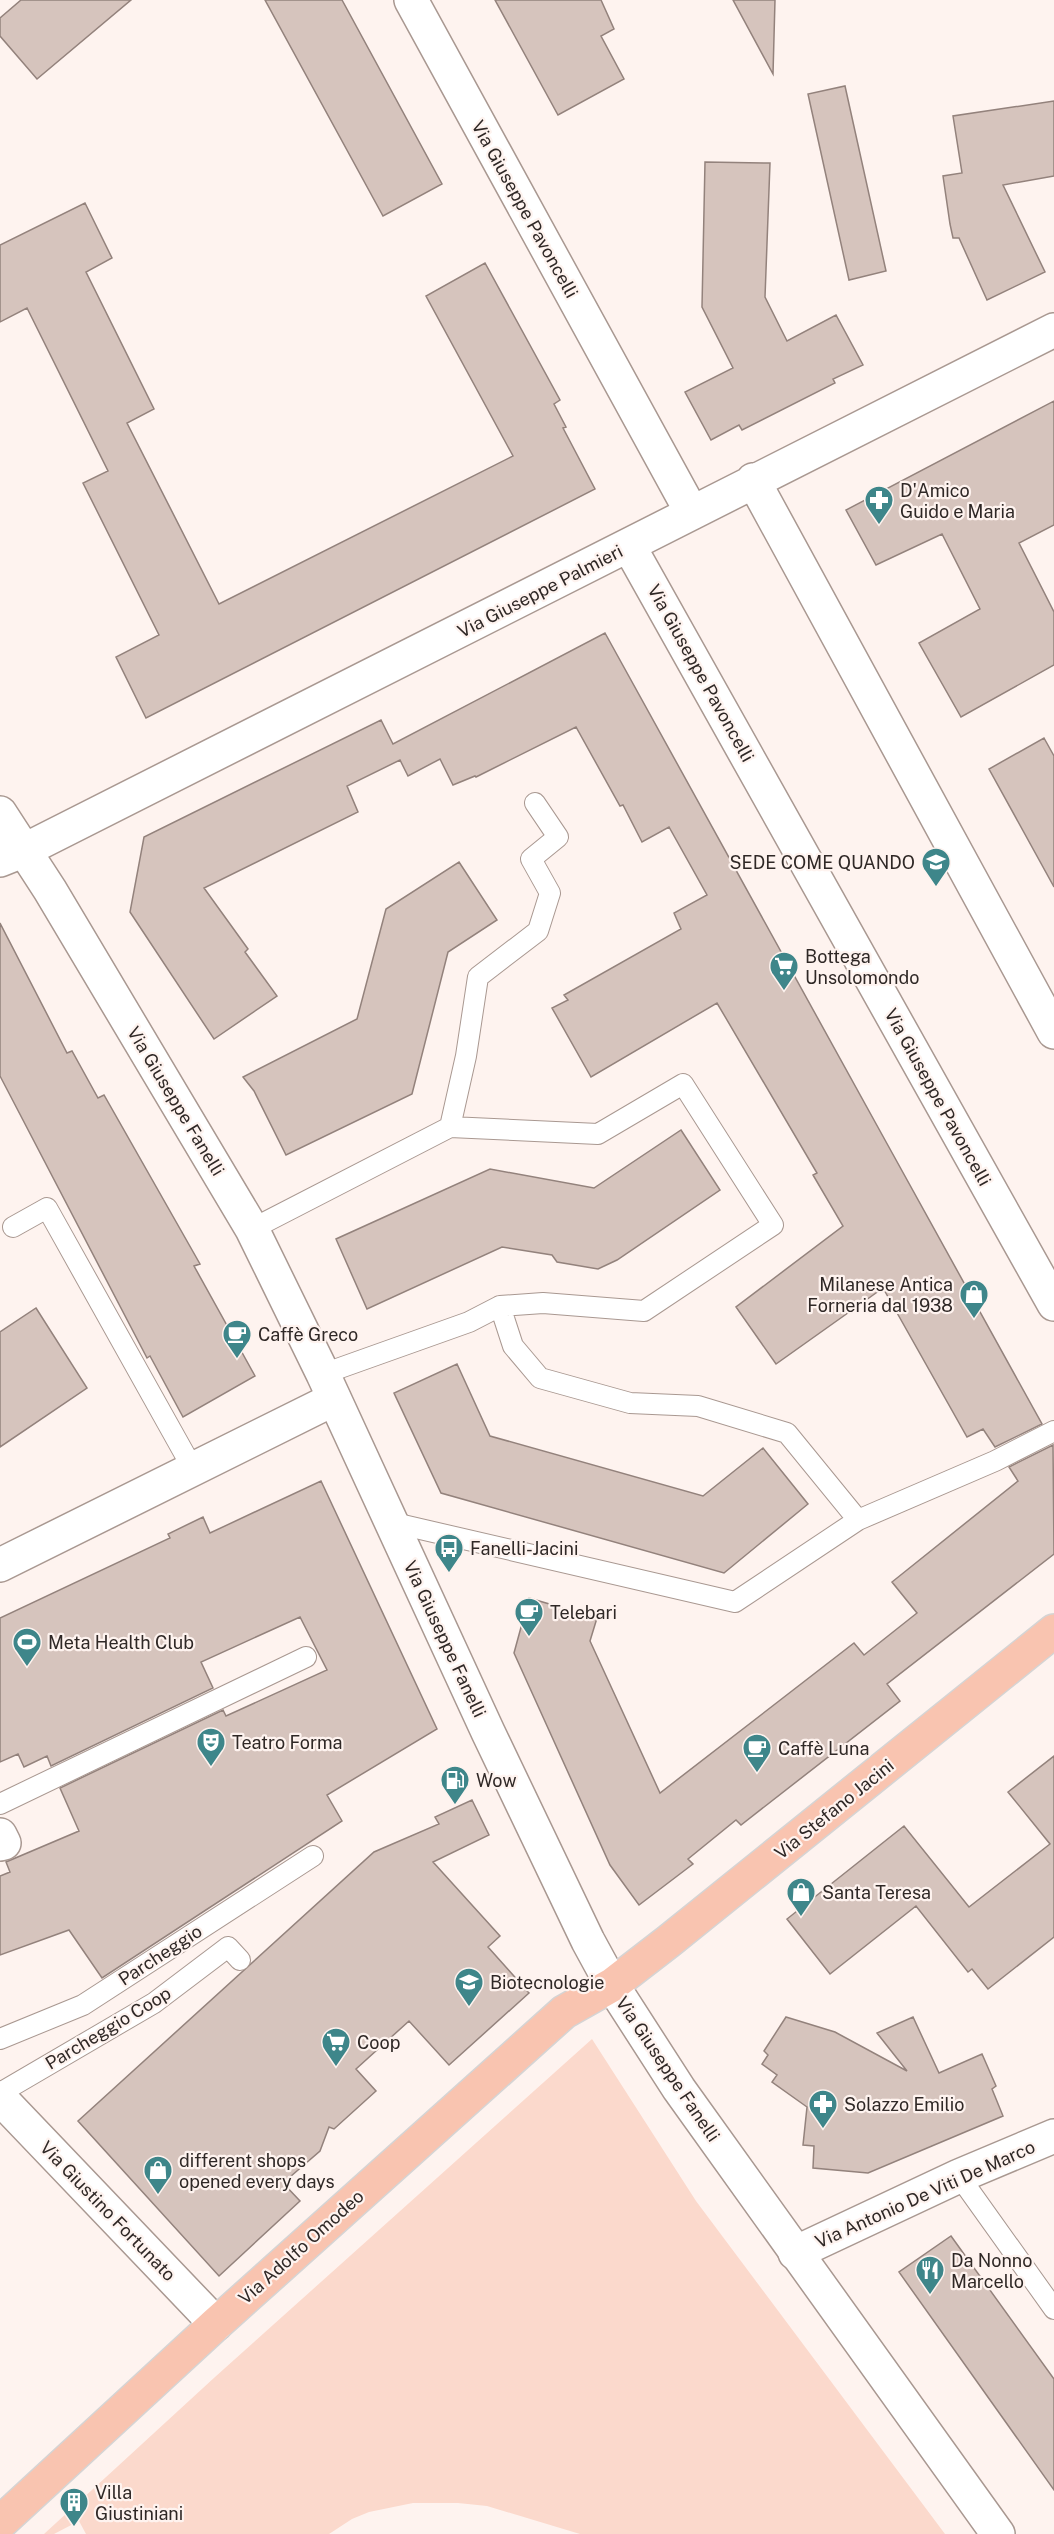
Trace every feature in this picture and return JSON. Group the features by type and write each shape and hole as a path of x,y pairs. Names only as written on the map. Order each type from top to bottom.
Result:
{"main road":[{"name":"Via Stefano Jacini","path":"612,1985 1054,1631"},
{"name":"Via Adolfo Omodeo","path":"0,2523 216,2324 564,2012 612,1985"}],"street":[{"name":"Via Giuseppe Pavoncelli","path":"411,0 692,513"},
{"name":"Via Giuseppe Palmieri","path":"12,855 1054,330"},
{"path":"753,480 1054,1032"},
{"name":"Via Giuseppe Pavoncelli","path":"629,546 1054,1304"},
{"name":"Via Giuseppe Fanelli","path":"0,813 12,855 252,1229 328,1386 488,1732 588,1941 612,1985 679,2089 993,2531"},
{"path":"0,1565 193,1469 328,1386"},
{"name":"Via Giustino Fortunato","path":"0,2098 216,2324"},
{"name":"Via Antonio De Viti De Marco","path":"795,2253 959,2176 1054,2136"}],"lane":[{"path":"450,1127 466,1056 477,977 538,931 550,893 531,859 558,837 535,803"},
{"path":"252,1229 450,1127 598,1134 683,1084 773,1225 644,1311 543,1303 500,1306 328,1386"},
{"path":"14,1227 47,1208 193,1469"},
{"path":"500,1306 513,1346 540,1378 630,1403 698,1406 787,1433 858,1520"},
{"path":"390,1522 735,1602 858,1520 995,1461 1054,1431"},
{"path":"0,1804 306,1657"},
{"name":"Parcheggio","path":"0,2039 83,2005 313,1856"},
{"name":"Parcheggio Coop","path":"0,2092 154,2003 228,1947 240,1960"},
{"path":"959,2176 1054,2309"}],"shaded area":[{"path":"592,2039 696,2201 945,2534 580,2534 487,2506 458,2503 413,2503 369,2512 352,2519 329,2534 86,2534 79,2521 54,2534 44,2534 215,2377"}],"building":[{"path":"21,0 131,0 37,79 0,36 0,18"},
{"path":"265,0 342,0 442,184 383,216"},
{"path":"495,0 601,0 614,29 601,36 624,79 558,115"},
{"path":"733,0 775,0 773,74"},
{"path":"845,86 886,271 849,280 808,94"},
{"path":"1054,101 1054,176 1003,185 1045,272 987,300 959,238 953,238 950,224 943,176 962,173 953,116"},
{"path":"705,162 770,163 765,297 787,341 836,315 863,365 833,379 835,383 742,430 739,425 711,440 685,392 733,368 702,307"},
{"path":"85,203 112,258 86,272 154,409 127,423 219,604 513,456 426,296 485,263 560,400 554,404 566,427 563,428 595,489 146,718 116,657 159,635 83,483 108,471 27,308 0,322 0,245"},
{"path":"1054,401 1054,525 1019,543 1054,612 1054,665 961,717 919,643 980,609 942,534 876,565 846,510"},
{"path":"605,633 1042,1424 995,1447 983,1429 967,1437 883,1288 776,1364 736,1307 843,1226 813,1175 817,1173 717,1003 591,1077 552,1008 568,1000 564,995 681,929 674,913 707,895 669,827 642,842 623,805 620,806 576,727 476,777 453,785 440,759 408,776 400,760 347,786 358,812 204,888 248,949 245,952 277,996 214,1039 130,912 144,837 381,720 393,744"},
{"path":"1044,738 1054,756 1054,887 989,769"},
{"path":"459,862 497,920 448,952 412,1094 286,1155 254,1091 243,1077 357,1019 386,909"},
{"path":"0,923 67,1053 72,1051 98,1098 104,1095 200,1264 194,1266 255,1376 183,1417 150,1356 147,1358 0,1076"},
{"path":"681,1130 720,1190 617,1260 598,1269 557,1262 552,1255 502,1247 367,1309 336,1239 490,1169 594,1188"},
{"path":"36,1308 87,1388 0,1447 0,1332"},
{"path":"457,1364 490,1436 703,1496 763,1448 808,1504 724,1573 441,1493 394,1393"},
{"path":"1053,1445 1054,1554 887,1684 900,1701 741,1825 736,1820 688,1859 693,1864 639,1905 610,1865 514,1653 529,1598 597,1618 590,1641 660,1793 854,1643 864,1655 917,1613 892,1582 1018,1481 1009,1467"},
{"path":"321,1481 437,1729 327,1795 342,1821 102,1978 69,1930 0,1955 0,1876 10,1872 6,1862 79,1831 60,1788 223,1710 226,1716 327,1670 300,1617 201,1662 213,1688 51,1766 47,1756 24,1767 18,1754 0,1762 0,1618 170,1538 168,1534 203,1517 210,1533"},
{"path":"1054,1756 1054,1937 988,1989 972,1969 968,1972 916,1906 830,1974 787,1919 904,1826 969,1907 1050,1844 1008,1792"},
{"path":"472,1800 489,1835 433,1862 500,1936 488,1947 529,1993 449,2065 409,2021 356,2069 376,2091 334,2129 329,2127 320,2151 283,2183 300,2201 219,2276 78,2121 374,1852 439,1824 435,1817"},
{"path":"786,2017 835,2032 907,2071 877,2033 913,2017 939,2073 982,2054 996,2086 992,2089 1003,2116 868,2173 813,2168 814,2146 803,2145 807,2107 772,2082 777,2075 762,2064 768,2055 764,2051"},
{"path":"951,2236 1054,2379 1054,2490 899,2272"}],"place":[{"name":"D'Amico Guido e Maria","path":"879,526"},
{"name":"SEDE COME QUANDO","path":"936,888"},
{"name":"Bottega Unsolomondo","path":"784,992"},
{"name":"Milanese Antica Forneria dal 1938","path":"974,1320"},
{"name":"Caffè Greco","path":"237,1360"},
{"name":"Fanelli-Jacini","path":"449,1574"},
{"name":"Telebari","path":"529,1638"},
{"name":"Meta Health Club","path":"27,1668"},
{"name":"Teatro Forma","path":"211,1768"},
{"name":"Caffè Luna","path":"757,1774"},
{"name":"Wow","path":"455,1806"},
{"name":"Santa Teresa","path":"801,1918"},
{"name":"Biotecnologie","path":"469,2008"},
{"name":"Coop","path":"336,2068"},
{"name":"Solazzo Emilio","path":"823,2130"},
{"name":"different shops opened every days","path":"158,2196"},
{"name":"Da Nonno Marcello","path":"930,2296"},
{"name":"Villa Giustiniani","path":"74,2528"}]}
